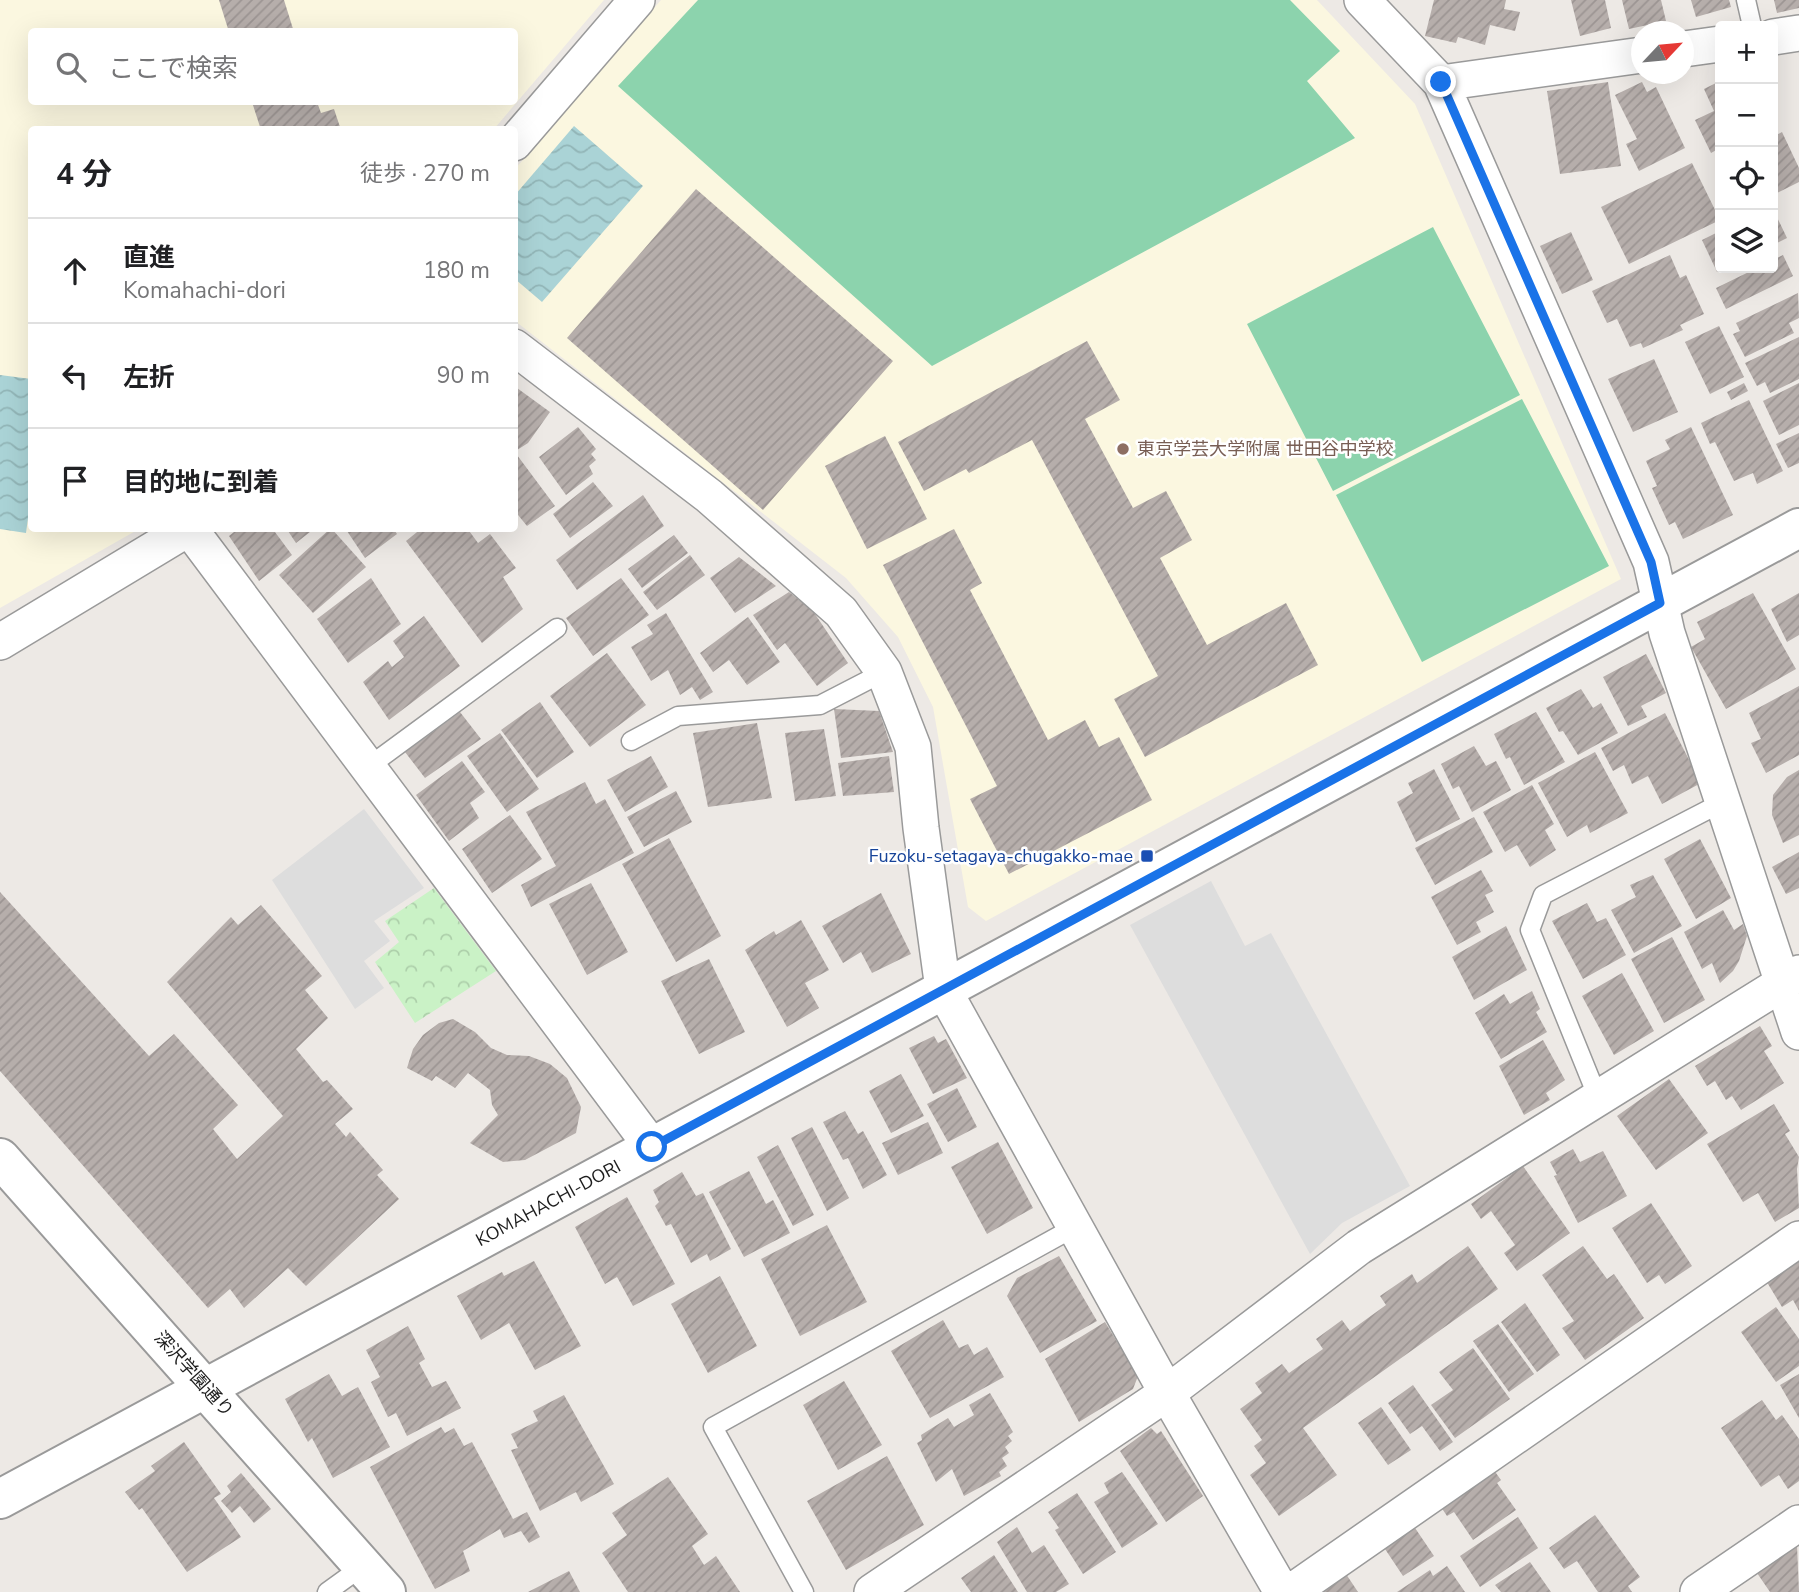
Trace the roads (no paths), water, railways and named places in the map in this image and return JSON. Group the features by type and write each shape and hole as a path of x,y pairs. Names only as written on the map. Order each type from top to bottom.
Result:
{"street":[{"path":"518,138 637,0"},
{"path":"1363,0 1441,82 1651,562 1667,633 1723,802 1791,978 1799,1032"},
{"path":"1778,36 1799,33"},
{"path":"1694,48 1715,45"},
{"path":"1441,82 1631,56"},
{"path":"518,350 709,496 841,612 884,672 913,747 943,989 1167,1393 1282,1592"},
{"name":"KOMAHACHI-DORI","path":"0,1499 1799,528"},
{"path":"0,642 182,532"},
{"path":"192,532 652,1147"},
{"path":"881,1590 1167,1393 1359,1247 1791,978"},
{"name":"深沢学園通り","path":"0,1158 374,1579"},
{"path":"1291,1592 1799,1239"},
{"path":"1698,1592 1799,1523"}],"lane":[{"path":"1746,0 1751,21"},
{"path":"368,767 557,628"},
{"path":"631,741 678,716 820,705 884,672"},
{"path":"1598,1098 1530,930 1543,895 1723,802"},
{"path":"804,1592 713,1427 1075,1227"},
{"path":"327,1592 374,1579"}],"water":[{"path":"574,126 643,186 542,302 518,282 518,191"},
{"path":"0,375 28,379 28,518 26,533 0,529"}],"place":[{"name":"東京学芸大学附属 世田谷中学校","path":"1123,449"},
{"name":"Fuzoku-setagaya-chugakko-mae","path":"1147,856"}]}
